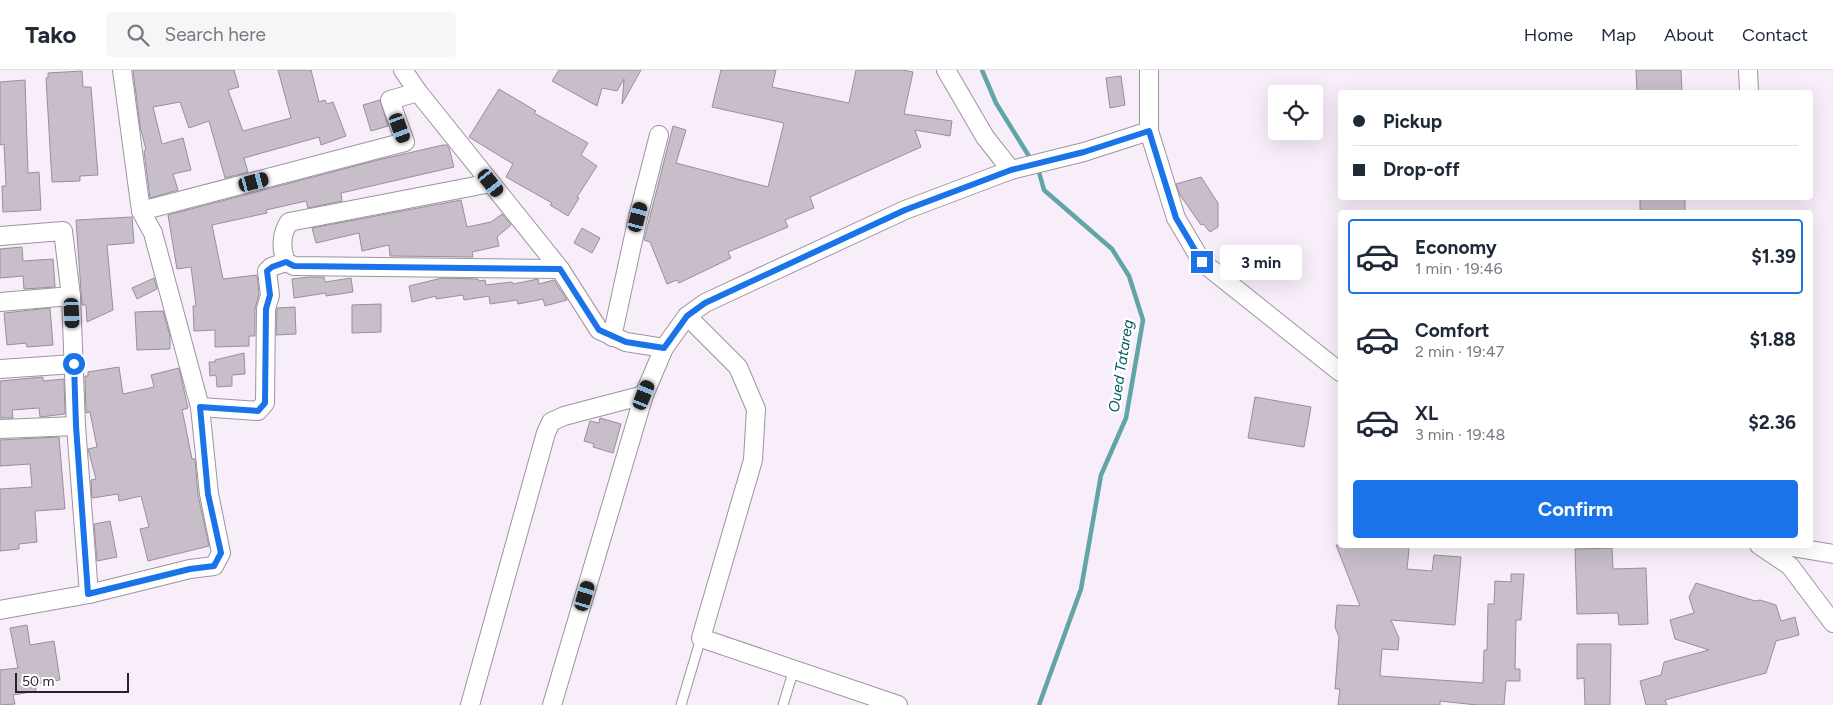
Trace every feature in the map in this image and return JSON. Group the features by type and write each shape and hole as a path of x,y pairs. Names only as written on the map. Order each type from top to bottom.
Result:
{"street":[{"path":"0,610 88,594 190,569 214,566 221,553 208,494 200,407 153,233 141,211 122,70"},
{"path":"403,70 418,92 560,269 599,330 626,342 664,348"},
{"path":"946,70 985,137 1011,170"},
{"path":"1149,70 1149,131 1176,218 1202,262 1338,370"},
{"path":"1748,70 1749,90"},
{"path":"141,211 405,142 390,100 418,92"},
{"path":"552,705 644,395 664,348 687,316 705,303 905,210 1011,170 1084,152 1149,131"},
{"path":"612,337 638,217 659,135"},
{"path":"491,183 289,222 284,231 283,255 286,262 294,266 560,269"},
{"path":"0,236 63,231 71,296 76,426 88,594"},
{"path":"200,407 258,411 265,403 266,309 270,295 267,271 286,262"},
{"path":"0,302 71,296"},
{"path":"687,316 738,367 756,409 753,460 701,638 898,705"},
{"path":"0,369 74,364"},
{"path":"470,705 546,432 551,422 564,416 644,395"},
{"path":"0,429 76,426"},
{"path":"1763,548 1790,566 1833,623"},
{"path":"1798,548 1833,554"}],"lane":[{"path":"681,705 701,638"},
{"path":"783,705 794,669"}],"building":[{"path":"133,70 234,70 239,87 228,90 243,131 291,118 278,70 311,70 319,102 325,100 327,104 333,102 346,136 321,145 319,137 244,158 248,172 225,178 209,121 189,128 180,102 153,107 162,144 183,138 191,170 173,174 178,190 150,198 144,151 146,150 140,126"},
{"path":"559,70 641,70 622,104 624,79 617,91 602,88 597,106 552,81"},
{"path":"721,70 776,70 772,87 849,103 856,70 903,70 913,72 904,114 952,121 950,136 915,130 921,147 810,197 814,208 785,220 788,227 728,252 731,258 679,283 677,280 667,284 650,242 644,240 673,126 686,130 676,163 768,187 784,123 712,107"},
{"path":"1636,70 1681,70 1682,90 1637,90"},
{"path":"82,71 83,87 91,87 98,175 80,176 80,181 52,182 46,78 48,78 48,73"},
{"path":"1121,76 1125,105 1110,108 1106,78"},
{"path":"25,80 28,173 39,172 41,210 3,212 2,186 6,186 4,144 0,145 0,82"},
{"path":"499,89 536,111 534,113 588,143 581,155 597,166 577,197 579,198 568,216 550,205 552,203 506,177 513,164 469,137"},
{"path":"380,100 388,126 371,131 363,105"},
{"path":"447,145 449,148 454,167 341,193 342,201 308,208 306,201 266,210 267,213 212,225 223,279 257,275 259,294 255,309 255,336 249,336 249,346 215,347 215,330 194,331 193,306 196,306 191,267 177,269 168,215"},
{"path":"1201,177 1218,203 1218,227 1210,232 1203,224 1201,225 1180,195 1176,184"},
{"path":"461,200 467,227 491,222 502,214 511,225 497,237 499,246 472,252 473,257 390,256 389,245 362,251 359,233 316,243 312,228"},
{"path":"1640,200 1685,200 1685,210 1640,210"},
{"path":"132,217 134,243 107,245 113,310 87,322 86,305 82,305 76,220"},
{"path":"582,228 600,238 592,253 574,243"},
{"path":"22,247 23,261 53,259 55,287 24,289 23,276 0,278 0,249"},
{"path":"324,277 325,282 351,278 353,292 326,296 326,293 294,298 292,279"},
{"path":"154,278 157,289 137,299 132,288"},
{"path":"442,278 485,280 486,285 512,282 513,284 538,279 539,284 554,280 567,300 545,306 543,299 518,304 517,300 490,304 489,296 464,300 463,295 436,299 436,296 412,302 409,286"},
{"path":"381,304 381,332 352,333 352,305"},
{"path":"295,307 296,334 276,335 277,308"},
{"path":"50,308 53,345 27,347 26,343 7,345 4,313"},
{"path":"163,311 170,336 170,349 137,350 135,312"},
{"path":"244,353 245,374 232,375 232,386 217,387 216,375 210,376 209,362"},
{"path":"119,367 123,394 154,387 151,375 179,368 188,408 182,410 192,459 195,459 198,495 209,546 148,561 140,529 149,527 141,496 119,501 118,494 92,498 91,480 96,479 88,449 97,447 90,412 86,413 85,376 88,376 88,372"},
{"path":"43,377 43,381 64,379 65,414 40,417 39,408 12,410 13,418 0,418 0,381"},
{"path":"1255,397 1311,407 1304,447 1248,438"},
{"path":"600,418 621,424 613,453 593,447 594,444 584,441 590,421 599,423"},
{"path":"59,437 65,509 35,511 37,542 19,544 19,549 0,551 0,489 32,487 30,464 0,466 0,440"},
{"path":"110,521 117,557 97,561 94,524"},
{"path":"1336,545 1338,545 1338,548 1408,548 1407,569 1432,571 1434,555 1461,557 1455,625 1391,620 1399,638 1398,650 1382,649 1380,676 1483,683 1484,650 1487,650 1488,604 1494,604 1495,581 1511,582 1511,574 1524,574 1521,620 1516,620 1515,669 1520,669 1520,681 1506,681 1504,705 1477,705 1440,701 1440,705 1338,705 1340,689 1335,689 1339,637 1335,627 1337,605 1360,606"},
{"path":"1612,548 1613,569 1646,568 1648,624 1619,625 1618,613 1577,614 1575,549"},
{"path":"1696,583 1755,601 1760,600 1776,605 1781,621 1795,617 1799,635 1776,641 1766,673 1665,700 1667,705 1646,705 1640,681 1661,675 1664,662 1709,650 1675,639 1670,620 1694,613 1689,597"},
{"path":"27,625 30,645 54,641 60,680 35,684 36,691 13,695 15,704 0,705 0,670 18,668 10,628"},
{"path":"1577,644 1611,644 1610,705 1585,705 1584,678 1577,679"}],"waterway":[{"name":"Oued Tatareg","path":"982,70 996,103 1032,161"},
{"name":"Oued Tatareg","path":"1036,167 1044,190 1112,249 1129,276 1143,320 1126,418 1101,475 1081,589 1039,705"}],"route":[{"path":"74,364 76,426 88,594 190,569 214,566 221,553 208,494 200,407 258,411 265,403 266,309 270,295 267,271 286,262 294,266 560,269 599,330 626,342 664,348 687,316 705,303 905,210 1011,170 1084,152 1149,131 1176,218 1202,262"}]}
